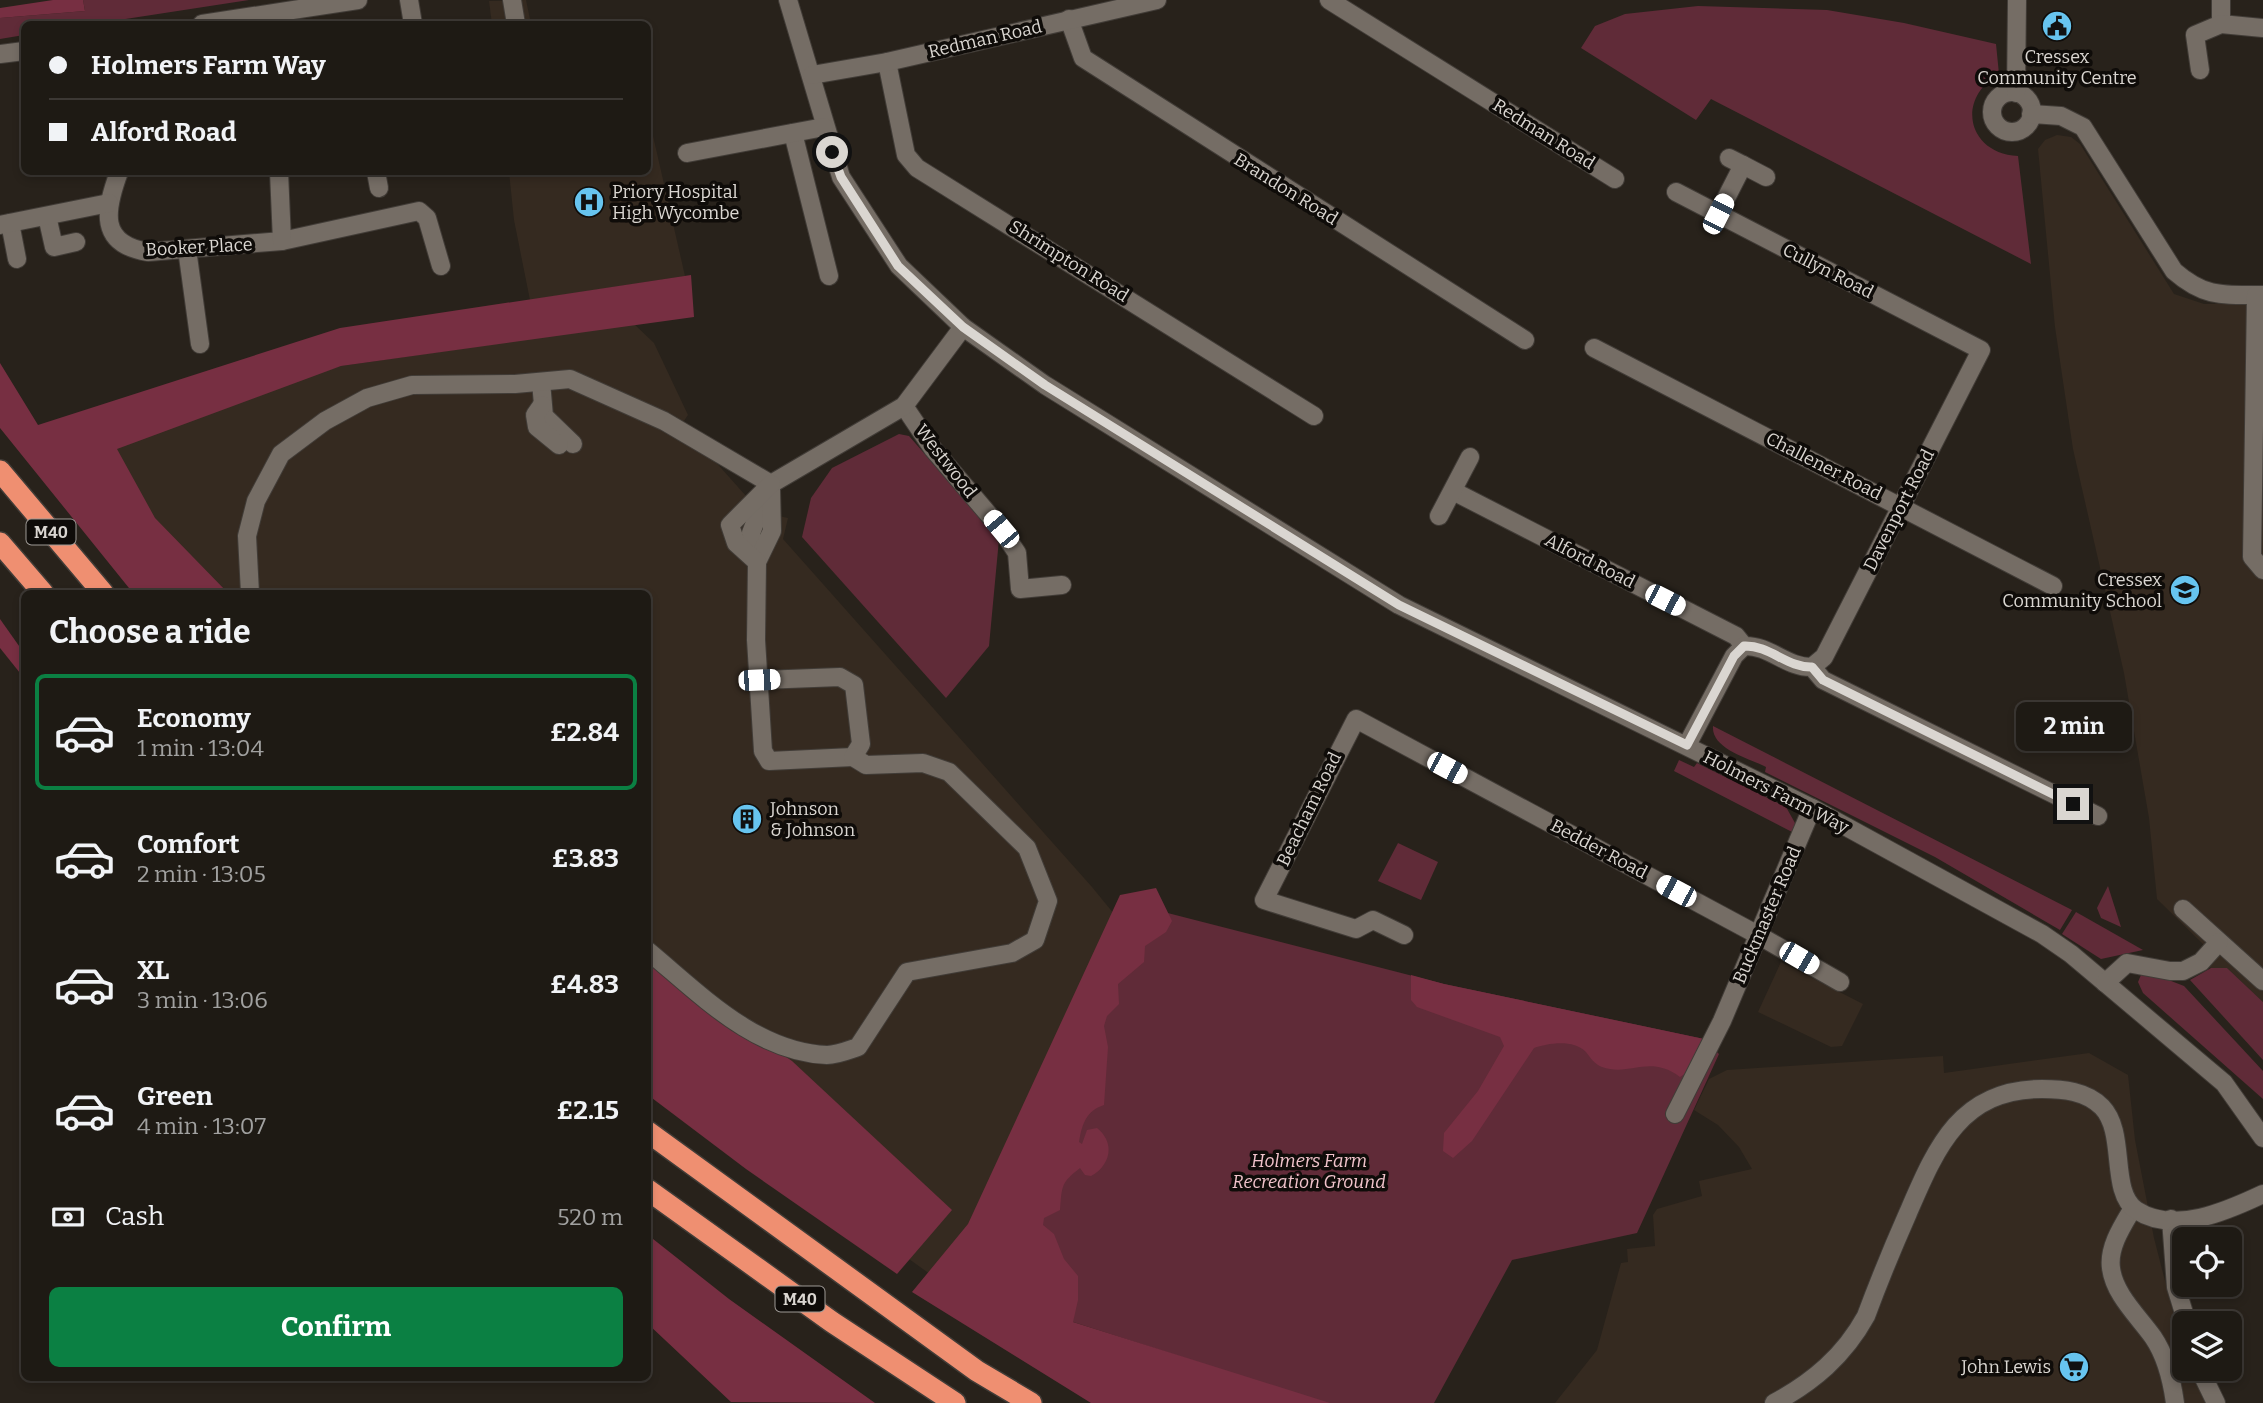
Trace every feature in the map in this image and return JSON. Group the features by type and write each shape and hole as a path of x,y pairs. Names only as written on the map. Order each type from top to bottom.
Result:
{"highway":[{"name":"M40","path":"0,471 100,590"},
{"name":"M40","path":"0,543 40,590"},
{"name":"M40","path":"651,1134 977,1371 1031,1403"},
{"name":"M40","path":"651,1192 832,1322 955,1403"}],"street":[{"path":"219,21 324,3 358,0"},
{"path":"409,0 412,21"},
{"path":"512,0 516,21"},
{"name":"Holmers Farm Way","path":"788,0 841,177 898,266 963,327 1045,385 1399,605 1812,808 2042,934 2224,1083 2263,1138"},
{"name":"Redman Road","path":"812,75 887,62 1157,0"},
{"name":"Redman Road","path":"1329,0 1615,179"},
{"path":"2016,93 2017,0"},
{"path":"2221,0 2221,24"},
{"name":"Brandon Road","path":"1069,19 1083,58 1525,340"},
{"path":"2200,70 2195,35 2221,24 2263,28"},
{"path":"0,54 21,51"},
{"name":"Shrimpton Road","path":"887,62 906,155 917,168 1314,416"},
{"path":"2016,93 2027,99 2031,114 2028,123 2018,131 2004,130 1994,121 1994,102 2004,94 2016,93"},
{"path":"2031,114 2061,116 2083,127 2174,271 2194,288 2207,292 2260,295 2252,557 2263,570"},
{"path":"687,153 824,127"},
{"path":"793,134 829,276"},
{"path":"1718,214 1736,161 1766,177"},
{"name":"Booker Place","path":"118,175 109,203 111,229 124,246 148,252 282,241 419,211 428,218 441,266"},
{"path":"279,175 282,241"},
{"name":"Cullyn Road","path":"1676,192 1981,350"},
{"path":"15,259 13,223 109,203"},
{"path":"47,216 54,247 76,242"},
{"path":"187,249 200,344"},
{"name":"Westwood","path":"757,562 736,543 730,525 771,484 904,406 963,327"},
{"name":"Challener Road","path":"1594,348 2053,586"},
{"name":"Davenport Road","path":"1812,667 1824,657 1981,350"},
{"path":"250,590 247,536 257,501 281,454 325,421 367,398 412,385 570,379 663,421 771,484 772,531 757,562 763,751 769,761 853,757 866,765 923,763 949,772 1027,848 1048,901 1035,940 1012,953 907,972 858,1047 830,1055 781,1048 758,1035 735,1021 651,953"},
{"path":"541,382 542,405 573,427 571,444"},
{"name":"Westwood","path":"904,406 933,449 1001,529 1017,553 1020,589 1062,584"},
{"path":"1439,516 1470,457"},
{"name":"Alford Road","path":"1453,491 1737,636 1744,646 1757,646 1799,667 1812,667 1823,680 2098,816"},
{"path":"1687,745 1734,656 1744,646"},
{"path":"759,680 840,677 854,685 861,744 853,757"},
{"name":"Beacham Road","path":"1356,719 1260,908 1356,929 1373,920 1404,935"},
{"name":"Bedder Road","path":"1356,719 1758,935 1840,982"},
{"name":"Buckmaster Road","path":"1675,1114 1721,1021 1812,808"},
{"path":"2182,909 2263,981"},
{"path":"2105,983 2127,963 2170,971 2193,967 2219,942"},
{"path":"1773,1403 1804,1387 1853,1339 1933,1155 1955,1124 1985,1102 2019,1091 2061,1089 2083,1094 2102,1107 2115,1130 2123,1190 2133,1208 2148,1216 2171,1219 2202,1218 2263,1194"},
{"path":"2133,1208 2120,1232 2111,1267 2115,1282 2134,1315 2154,1338 2172,1382 2175,1403"},
{"path":"2171,1219 2176,1287 2183,1311"},
{"path":"2203,1381 2216,1403"}],"shaded area":[{"path":"53,0 83,0 85,11 0,18 0,8"},
{"path":"526,0 530,21 492,21 489,1"},
{"name":"Priory Hospital High Wycombe","path":"651,127 685,276 530,300 514,220 509,175 651,175"},
{"name":"Cressex Community School","path":"2057,135 2071,137 2080,144 2174,294 2204,304 2263,303 2263,1002 2227,968 2211,968 2201,962 2203,944 2157,899 2149,818 2124,673 2073,449 2055,327 2038,149 2045,140"},
{"path":"691,275 694,317 341,366 117,449 155,518 225,590 131,590 0,428 0,363 38,425 340,328"},
{"path":"634,324 654,343 688,415 675,434 713,459 746,496 741,507 788,518 783,539 1092,887 1132,936 963,1298 898,1251 651,1024 651,590 153,590 100,437 341,366"},
{"path":"0,619 21,649 21,674 0,648"},
{"path":"1156,888 1172,921 1166,932 1145,946 1144,962 1118,984 1119,1004 1107,1016 1104,1026 1108,1047 1104,1105 1086,1119 1079,1142 1082,1144 1087,1130 1097,1128 1107,1140 1106,1160 1091,1176 1085,1175 1080,1168 1074,1173 1064,1185 1060,1210 1044,1218 1043,1225 1054,1234 1064,1259 1078,1276 1078,1300 1073,1322 1330,1403 1091,1403 912,1292 968,1224 1120,895"},
{"path":"1781,962 1863,1004 1842,1046 1831,1047 1758,1012"},
{"path":"651,964 792,1061 952,1210 897,1274 746,1169 651,1097"},
{"path":"1411,975 1704,1039 1689,1071 1680,1077 1659,1067 1622,1070 1602,1067 1575,1045 1553,1044 1534,1048 1472,1141 1453,1158 1443,1151 1444,1133 1478,1091 1504,1046 1500,1037 1417,1007 1411,1000"},
{"path":"2089,1053 2128,1075 2135,1140 2154,1238 2173,1311 2172,1381 2195,1381 2205,1403 1555,1403 1597,1350 1621,1263 1628,1262 1627,1249 1655,1246 1653,1215 1657,1209 1702,1196 1699,1181 1752,1169 1739,1147 1718,1125 1694,1110 1709,1079 1727,1070 1943,1056 1944,1073"},
{"path":"651,1237 729,1299 875,1403 731,1402 651,1327"}],"green space":[{"path":"83,0 249,0 112,21 21,21 21,36 0,39 0,18 85,11"},
{"path":"1698,6 1827,10 1904,23 1996,44 1999,74 1985,85 1976,97 1972,110 1973,124 1978,136 1988,146 2001,153 2018,156 2031,264 1711,99 1696,120 1581,48 1595,26 1625,14"},
{"path":"899,434 909,436 999,539 989,646 946,698 802,537 811,498 832,468"},
{"path":"1713,726 2072,910 2060,930 1935,857 1765,772 1766,767 1724,747 1714,734"},
{"path":"1679,760 1694,767 1697,763 1786,807 1795,823 1794,833 1674,771"},
{"path":"1398,843 1438,862 1421,900 1378,881"},
{"path":"2108,886 2121,927 2101,918 2097,908"},
{"name":"Holmers Farm Recreation Ground","path":"1152,909 1444,984 1704,1039 1719,1054 1637,1233 1512,1260 1434,1403 1325,1403 1067,1320 972,1228"},
{"path":"2076,912 2143,950 2101,959 2062,934"},
{"path":"2211,968 2227,968 2263,1002 2263,1060 2190,980"},
{"path":"2148,972 2184,986 2263,1071 2263,1099 2143,993 2138,982 2141,975"}],"place":[{"name":"Cressex Community Centre","path":"2057,26"},
{"name":"Priory Hospital High Wycombe","path":"589,202"},
{"name":"Cressex Community School","path":"2185,590"},
{"name":"Johnson & Johnson","path":"747,819"},
{"name":"John Lewis","path":"2074,1367"}],"route":[{"path":"832,152 841,177 898,266 963,327 1045,385 1399,605 1687,745 1734,656 1744,646 1757,646 1799,667 1812,667 1823,680 2073,804"}]}
